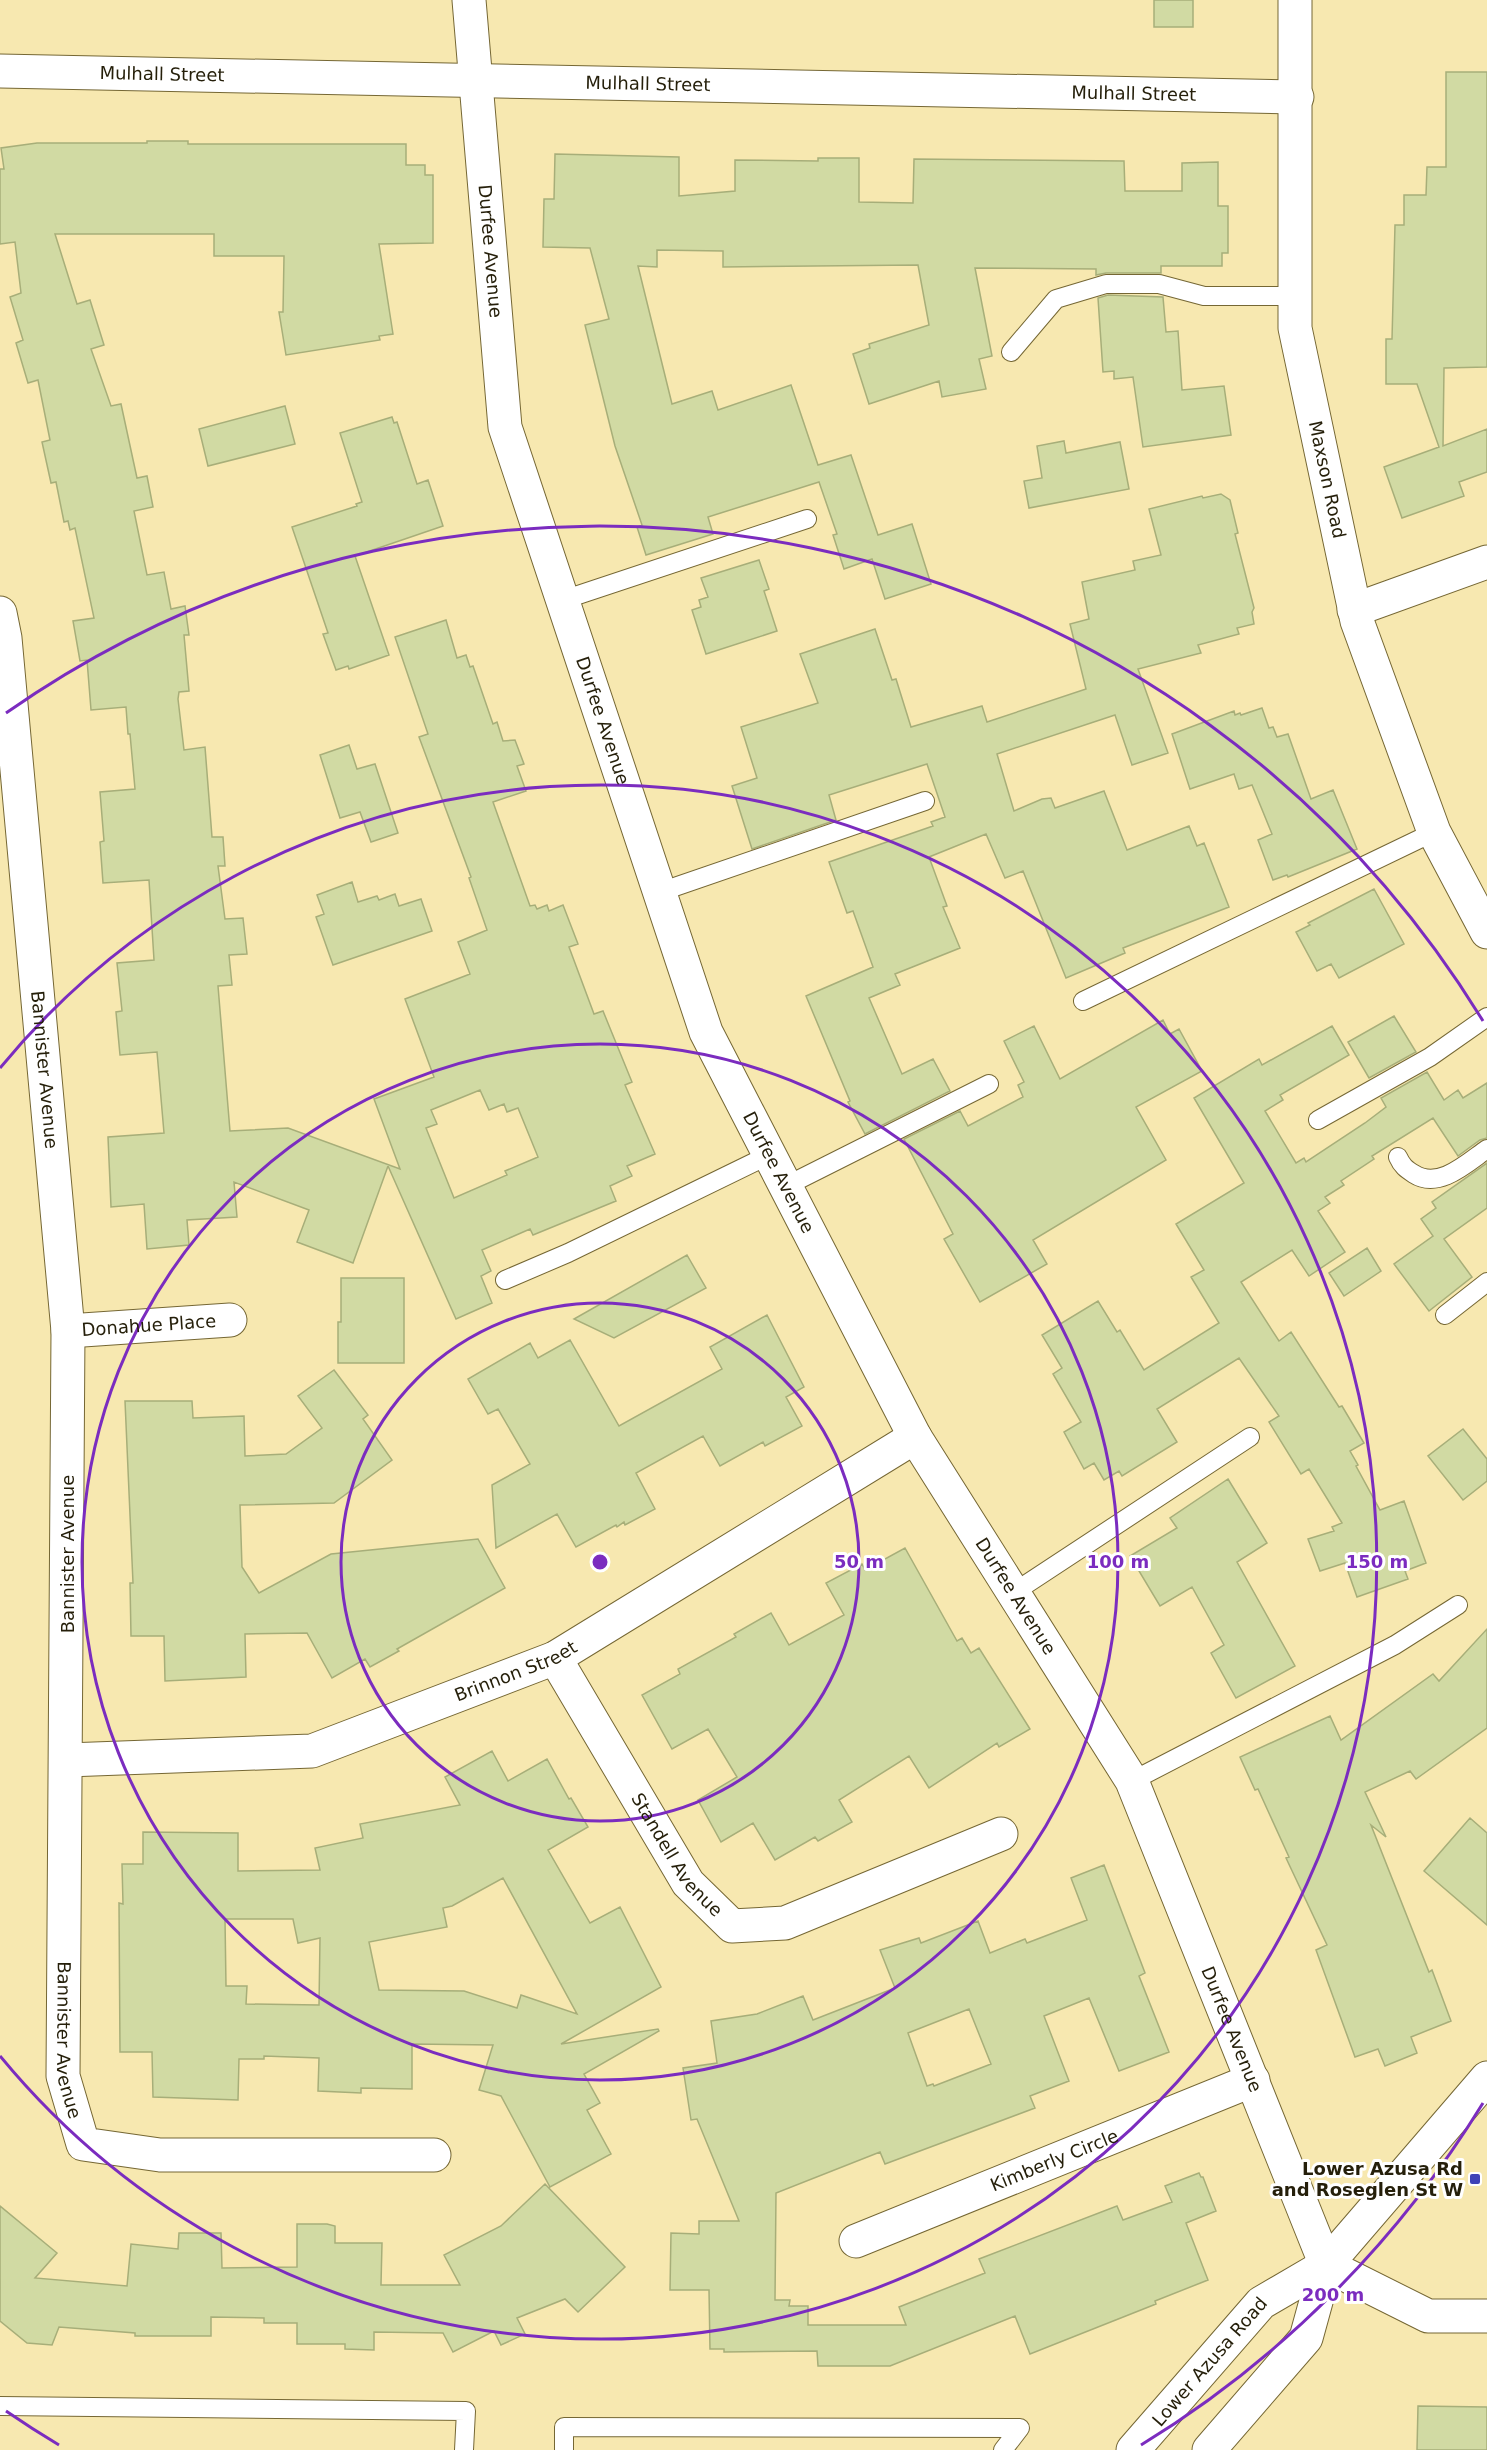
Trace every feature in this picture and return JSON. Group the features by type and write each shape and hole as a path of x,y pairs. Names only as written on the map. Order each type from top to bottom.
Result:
{"street":[{"name":"Durfee Avenue","path":"469,0 505,427 706,1032 915,1437 1132,1781 1326,2265"},
{"name":"Maxson Road","path":"1295,0 1297,97 1295,328 1354,610 1434,832 1487,932"},
{"name":"Mulhall Street","path":"0,71 1297,97"},
{"path":"1354,610 1487,562"},
{"name":"Bannister Avenue","path":"0,613 6,650 68,1331 67,1760 63,2076 83,2144 160,2155 434,2155"},
{"name":"Donahue Place","path":"68,1331 230,1320"},
{"name":"Brinnon Street","path":"67,1760 312,1750 555,1658 915,1437"},
{"name":"Standell Avenue","path":"555,1658 688,1883 732,1926 785,1923 1000,1834"},
{"name":"Lower Azusa Road","path":"1133,2450 1261,2303 1326,2265 1487,2078"},
{"name":"Kimberly Circle","path":"856,2241 1253,2080"},
{"path":"1326,2265 1428,2316 1487,2316"},
{"name":"Lower Azusa Road","path":"1209,2450 1306,2338 1326,2265"}],"lane":[{"path":"1011,352 1056,299 1106,284 1159,284 1204,296 1294,296"},
{"path":"562,600 807,519"},
{"path":"660,892 925,801"},
{"path":"1083,1001 1434,832"},
{"path":"1318,1120 1430,1057 1487,1017"},
{"path":"786,1186 989,1084"},
{"path":"1398,1157 1402,1167 1418,1177 1434,1180 1457,1170 1487,1149"},
{"path":"505,1280 568,1253 770,1155"},
{"path":"1445,1315 1487,1282"},
{"path":"1013,1593 1250,1437"},
{"path":"1132,1781 1395,1645 1458,1605"},
{"path":"0,2406 466,2411 464,2450"},
{"path":"564,2450 564,2427 1020,2427 1003,2450"}],"building":[{"path":"1154,0 1193,0 1193,27 1154,27"},
{"path":"1446,72 1487,72 1487,367 1444,368 1443,446 1487,429 1487,472 1459,482 1464,496 1402,518 1384,467 1439,447 1417,384 1386,384 1386,339 1392,339 1395,225 1404,225 1404,195 1426,195 1427,167 1446,167"},
{"path":"147,141 188,141 188,144 406,144 406,165 425,165 425,175 433,175 433,243 379,244 393,334 379,336 380,340 286,355 279,312 283,312 284,256 214,256 214,234 55,234 77,304 90,300 104,345 91,349 111,406 121,404 137,478 147,476 153,507 134,511 147,575 164,572 171,609 185,606 189,635 184,635 189,691 179,692 178,699 184,750 205,747 212,837 223,837 225,866 218,866 225,919 243,918 247,954 229,955 232,985 218,986 230,1131 288,1128 400,1169 374,1099 434,1077 405,999 470,974 458,942 487,930 469,878 471,877 419,737 428,734 395,637 446,620 457,658 466,655 470,667 473,666 493,724 497,722 503,741 515,740 524,764 517,766 526,791 493,802 530,906 535,905 537,909 547,905 549,911 563,905 578,944 569,947 594,1014 603,1011 632,1082 625,1085 655,1154 627,1166 632,1176 610,1186 616,1201 533,1235 530,1229 482,1250 491,1271 481,1276 492,1303 456,1319 388,1166 353,1263 297,1242 309,1210 234,1182 237,1217 187,1220 189,1245 147,1249 144,1204 111,1207 108,1137 164,1133 157,1052 120,1055 116,1012 122,1011 117,963 154,960 149,880 103,883 100,842 104,841 100,792 135,789 130,734 128,734 126,707 91,710 87,660 80,661 73,621 94,618 75,528 70,530 68,521 64,522 56,482 51,483 42,442 50,440 38,380 28,383 16,343 23,340 10,297 21,293 15,242 0,244 0,169 4,169 1,148 37,143 147,143","holes":["480,1090 489,1110 504,1104 507,1112 518,1108 538,1157 505,1171 507,1175 454,1198 426,1128 437,1124 431,1110"]},
{"path":"555,154 679,157 679,196 735,191 735,160 818,161 818,158 859,158 859,202 913,203 914,159 1124,161 1125,191 1182,191 1182,163 1218,162 1218,206 1228,206 1228,253 1222,253 1222,266 1161,266 1161,273 1096,275 1096,269 975,268 992,356 979,359 986,389 942,397 939,381 869,404 853,354 870,348 869,344 929,325 918,265 723,267 723,251 657,250 657,267 638,266 672,404 712,391 718,410 791,385 818,465 851,455 878,535 912,524 931,584 885,599 872,559 844,569 833,535 837,534 819,482 708,517 713,534 646,555 637,527 642,525 615,446 585,325 609,319 590,248 543,247 544,199 554,199"},
{"path":"1108,295 1163,297 1166,332 1178,331 1182,390 1224,386 1231,435 1143,447 1133,377 1114,379 1114,371 1103,372 1098,298"},
{"path":"285,406 295,444 208,466 199,429"},
{"path":"392,417 394,423 397,422 417,484 428,480 443,526 355,556 389,655 349,669 348,666 336,670 323,634 328,633 292,527 357,506 356,504 362,502 340,433"},
{"path":"1064,441 1066,453 1120,442 1129,489 1029,508 1024,481 1042,478 1037,446"},
{"path":"1221,494 1230,500 1238,533 1235,534 1254,608 1252,612 1254,624 1237,628 1239,634 1198,645 1201,653 1138,669 1168,753 1132,765 1115,715 997,754 1014,811 1042,799 1051,798 1055,808 1104,791 1127,850 1189,826 1197,846 1204,843 1229,907 1123,948 1125,953 1066,978 1023,871 1005,878 986,834 929,857 947,906 943,907 960,948 895,974 900,985 869,998 902,1074 933,1059 950,1091 865,1134 848,1102 850,1101 806,996 873,967 853,911 847,913 829,862 933,826 931,822 945,817 927,764 829,795 836,820 752,849 732,786 757,778 741,727 818,703 800,654 875,629 892,680 896,679 911,727 982,706 987,722 1086,689 1070,624 1089,619 1082,582 1135,570 1133,561 1161,555 1149,509 1202,496 1203,498"},
{"path":"759,560 769,589 764,591 777,631 706,654 692,610 701,607 699,600 708,597 701,578"},
{"path":"1262,708 1269,728 1273,727 1277,737 1288,734 1311,799 1333,790 1357,849 1288,877 1287,875 1273,880 1258,840 1272,834 1252,785 1239,789 1234,774 1190,789 1172,734 1234,711 1235,715 1240,713 1241,715"},
{"path":"349,745 357,769 375,764 398,833 371,842 360,812 340,818 320,755"},
{"path":"352,882 358,902 377,896 379,900 395,894 399,906 421,899 432,931 333,965 316,917 324,914 317,895"},
{"path":"1374,889 1404,944 1339,978 1331,964 1317,971 1296,932 1310,925 1308,923"},
{"path":"1394,1016 1416,1052 1369,1078 1348,1042"},
{"path":"1163,1020 1170,1034 1179,1029 1202,1071 1136,1107 1166,1160 1033,1240 1047,1264 980,1302 944,1239 953,1234 904,1139 960,1111 968,1126 1023,1097 1018,1085 1024,1082 1004,1041 1034,1026 1060,1079"},
{"path":"1332,1026 1349,1055 1280,1095 1283,1100 1265,1111 1296,1163 1304,1158 1306,1162 1365,1123 1386,1107 1381,1098 1427,1072 1444,1100 1458,1090 1463,1098 1487,1083 1487,1138 1480,1140 1458,1156 1433,1118 1372,1156 1374,1159 1341,1181 1344,1185 1325,1197 1330,1203 1318,1211 1345,1252 1309,1276 1292,1250 1241,1282 1279,1341 1291,1332 1339,1407 1342,1406 1364,1443 1350,1451 1380,1510 1404,1501 1426,1563 1405,1571 1408,1579 1357,1597 1345,1563 1320,1571 1308,1539 1334,1531 1332,1527 1342,1523 1309,1469 1301,1474 1269,1422 1279,1416 1239,1358 1157,1409 1177,1442 1122,1476 1119,1471 1104,1480 1094,1463 1084,1469 1064,1432 1081,1422 1053,1374 1062,1368 1042,1335 1098,1301 1117,1332 1120,1330 1144,1370 1219,1323 1191,1277 1204,1270 1176,1224 1244,1183 1194,1098 1259,1059 1262,1065"},
{"path":"1487,1163 1487,1208 1444,1239 1472,1277 1429,1311 1394,1264 1433,1236 1421,1219 1436,1208 1432,1202"},
{"path":"1367,1248 1381,1271 1344,1296 1329,1273"},
{"path":"687,1255 706,1288 614,1338 574,1319"},
{"path":"341,1278 404,1278 404,1363 338,1363"},
{"path":"767,1315 804,1387 786,1397 802,1426 765,1446 763,1442 720,1466 703,1436 636,1473 655,1509 625,1525 624,1522 617,1527 616,1525 576,1547 557,1514 496,1548 492,1485 530,1464 498,1409 488,1414 468,1379 530,1343 538,1358 570,1340 619,1426 722,1369 710,1347"},
{"path":"334,1370 368,1415 363,1419 392,1460 334,1503 240,1505 242,1567 259,1593 331,1554 478,1539 505,1588 397,1649 399,1651 370,1667 365,1659 332,1678 307,1633 245,1634 246,1677 165,1681 164,1636 131,1636 130,1583 133,1583 125,1401 192,1401 193,1418 244,1416 245,1456 286,1454 322,1428 298,1396"},
{"path":"1463,1429 1487,1459 1487,1481 1463,1500 1428,1456"},
{"path":"1228,1479 1267,1543 1237,1562 1295,1666 1236,1698 1211,1653 1224,1645 1192,1587 1160,1606 1130,1556 1177,1528 1170,1518"},
{"path":"905,1548 957,1641 962,1638 971,1653 979,1648 1030,1729 999,1747 997,1743 929,1788 909,1756 839,1800 852,1822 818,1841 815,1837 775,1860 753,1823 721,1842 698,1800 737,1777 708,1729 672,1749 642,1695 680,1674 678,1669 736,1637 734,1634 771,1613 789,1645 844,1615 826,1583 862,1564 865,1570"},
{"path":"1487,1629 1487,1728 1416,1779 1410,1771 1365,1792 1386,1837 1371,1825 1429,1972 1432,1970 1451,2021 1411,2037 1417,2053 1385,2066 1378,2049 1355,2057 1316,1950 1327,1945 1286,1858 1289,1857 1258,1789 1255,1790 1240,1757 1330,1716 1341,1740 1433,1674 1439,1681"},
{"path":"492,1751 508,1781 547,1759 569,1799 571,1798 588,1827 548,1850 590,1923 620,1907 661,1987 561,2044 658,2029 659,2031 584,2074 600,2103 587,2110 611,2154 550,2187 501,2096 479,2090 493,2045 412,2044 412,2089 361,2088 361,2093 318,2091 319,2058 264,2056 264,2059 239,2059 238,2100 153,2097 152,2052 120,2052 119,1903 123,1904 122,1864 143,1864 143,1832 238,1833 238,1871 320,1870 315,1848 363,1838 360,1824 460,1805 445,1777","holes":["503,1878 577,2014 521,1995 517,2008 464,1991 379,1990 369,1942 447,1927 443,1908 452,1906","225,1919 293,1919 298,1943 320,1938 319,2005 246,2004 247,1986 226,1986"]},
{"path":"1470,1818 1487,1833 1487,1925 1424,1871"},
{"path":"1104,1865 1145,1973 1139,1976 1169,2052 1119,2071 1089,1998 1044,2016 1069,2081 1030,2096 1035,2108 885,2164 880,2152 776,2193 775,2300 790,2300 789,2306 808,2306 808,2325 906,2325 899,2307 985,2273 979,2259 1117,2206 1123,2220 1172,2202 1165,2186 1199,2173 1203,2177 1216,2211 1186,2223 1208,2280 1155,2301 1156,2304 1030,2354 1015,2316 890,2366 818,2366 817,2351 724,2352 724,2349 710,2349 709,2290 670,2290 671,2233 699,2234 699,2221 739,2221 697,2119 691,2120 683,2068 717,2063 711,2021 757,2014 803,1996 813,2020 895,1988 880,1950 919,1938 921,1943 978,1921 990,1953 1025,1939 1027,1943 1087,1920 1071,1878","holes":["969,2009 991,2064 934,2086 933,2084 927,2086 908,2033"]},
{"path":"545,2184 625,2267 578,2312 565,2299 517,2318 525,2334 501,2345 494,2331 453,2352 443,2333 374,2332 374,2350 345,2349 345,2344 297,2344 297,2323 264,2323 264,2318 211,2317 211,2336 135,2336 135,2333 59,2327 52,2345 27,2343 0,2321 0,2206 57,2253 35,2278 127,2286 131,2244 178,2249 179,2233 221,2233 222,2268 297,2267 297,2224 327,2224 335,2226 335,2243 382,2243 381,2285 460,2285 444,2255 501,2226"},
{"path":"1418,2406 1487,2407 1487,2450 1417,2450"}],"place":[{"name":"Lower Azusa Rd and Roseglen St W","path":"1475,2179"}]}
